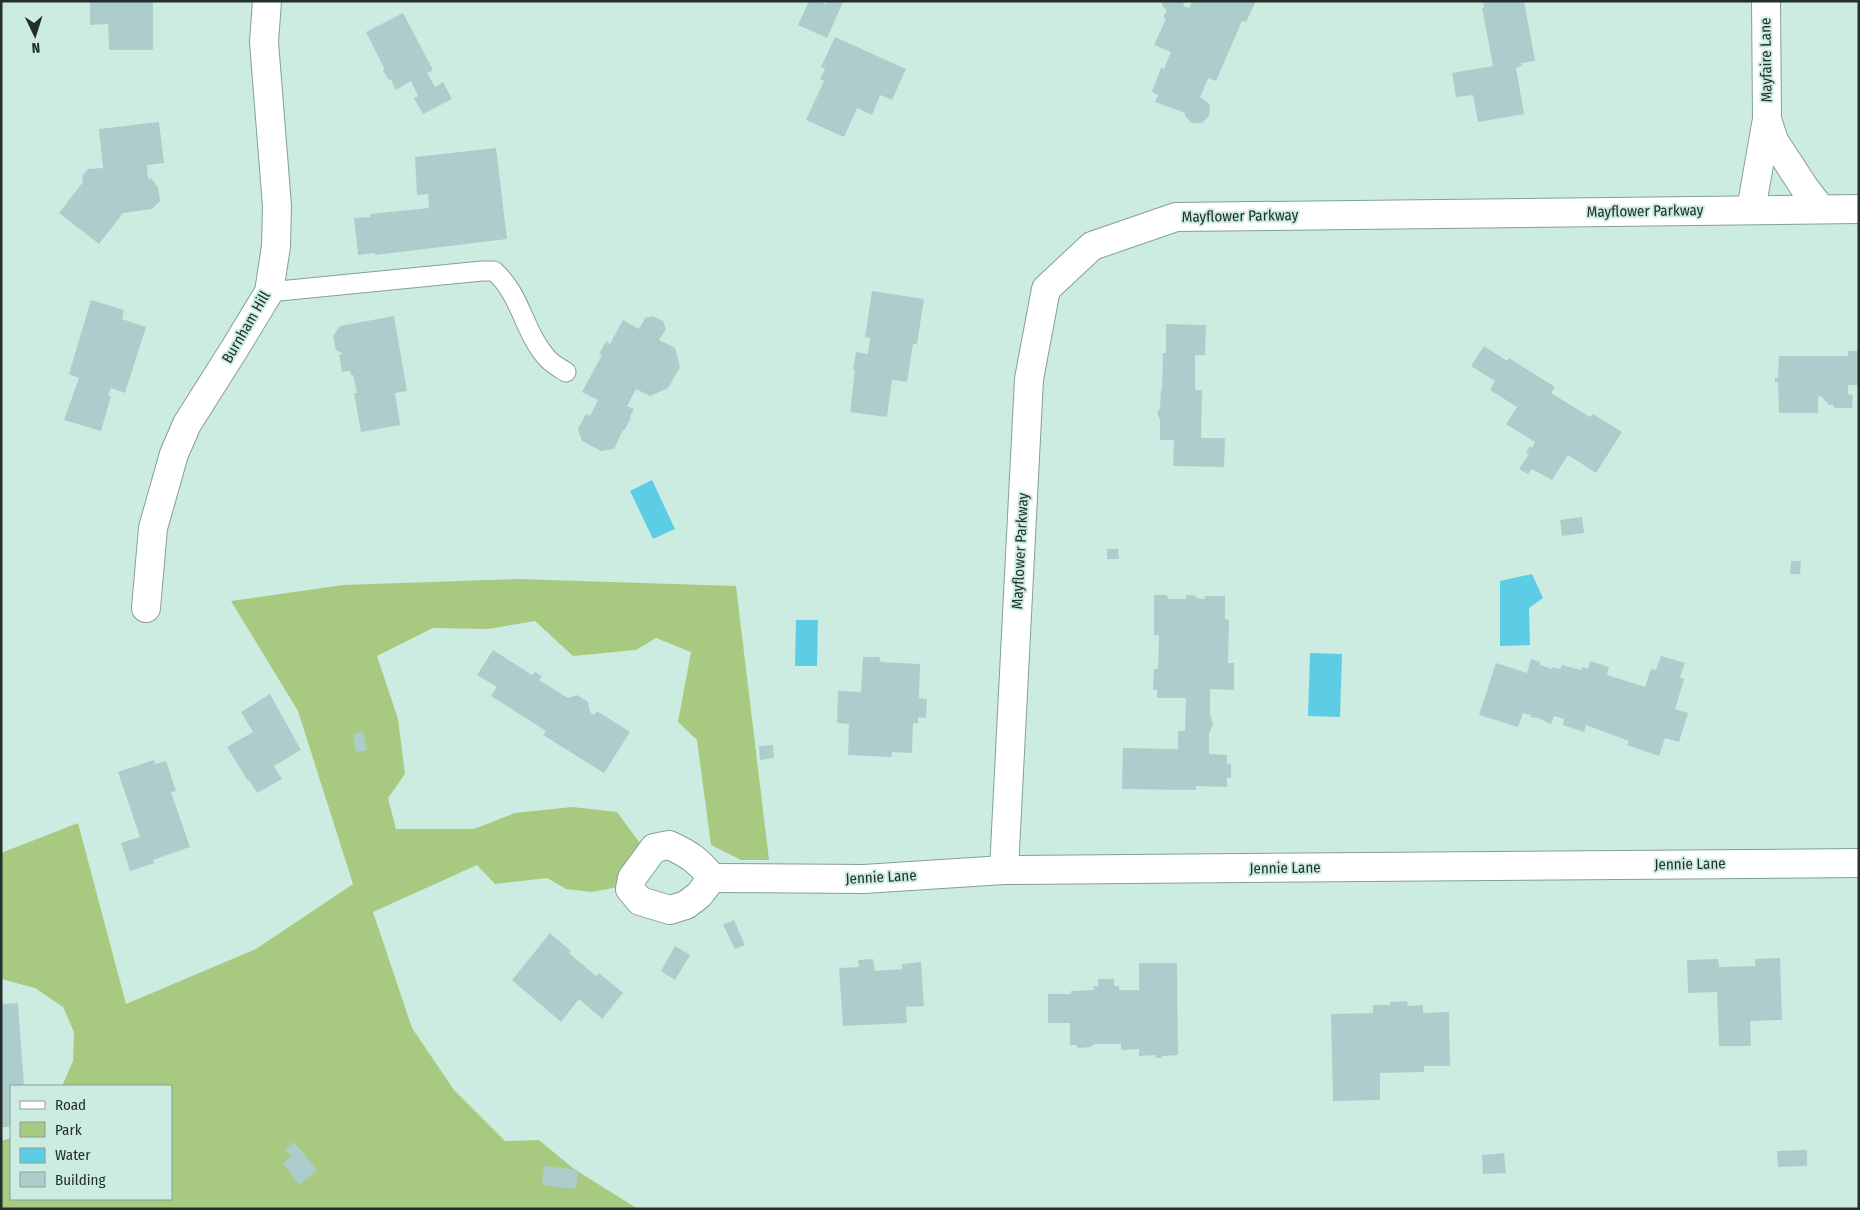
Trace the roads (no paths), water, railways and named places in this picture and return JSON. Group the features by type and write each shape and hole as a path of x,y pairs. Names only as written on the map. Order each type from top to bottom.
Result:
{"street":[{"name":"Burnham Hill","path":"146,608 153,528 174,454 187,424 236,348 269,292 276,246 278,206 264,42 266,1"},
{"name":"Mayfaire Lane","path":"1750,210 1767,119 1766,1"},
{"name":"Mayfaire Lane","path":"1767,119 1774,141 1821,209"},
{"name":"Mayflower Parkway","path":"1004,870 1028,379 1046,289 1092,246 1176,217 1859,209"},
{"name":"Jennie Lane","path":"712,878 864,880 1004,870 1859,863"}],"lane":[{"path":"269,292 482,271 494,272 505,281 514,295 528,330 548,360 566,372"}],"water":[{"path":"652,480 675,529 653,539 630,491"},
{"path":"1532,574 1543,598 1529,608 1530,645 1500,646 1500,581"},
{"path":"796,620 818,620 817,666 795,666"},
{"path":"1310,653 1342,654 1340,717 1308,716"}]}
